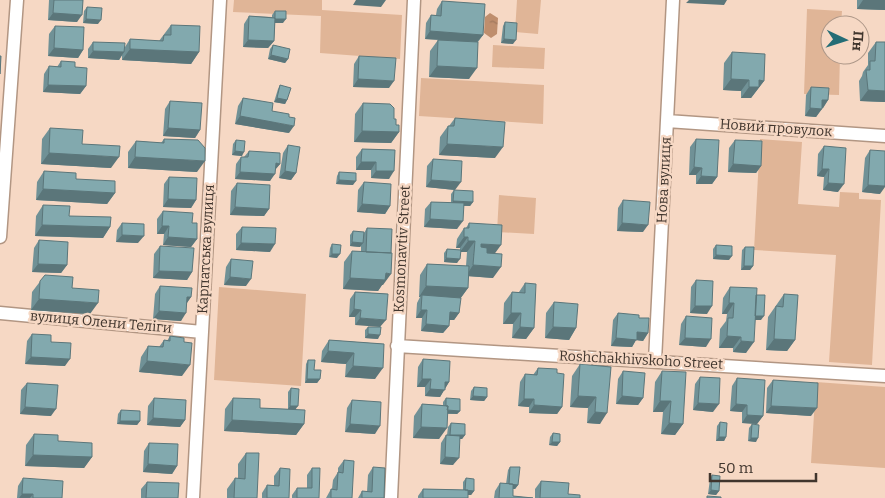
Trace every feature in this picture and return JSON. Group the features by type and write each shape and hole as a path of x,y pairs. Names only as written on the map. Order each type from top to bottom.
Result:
{"street":[{"path":"0,237 16,0"},
{"name":"Карпатська вулиця","path":"194,498 220,0"},
{"name":"Kosmonavtiv Street","path":"390,498 414,0"},
{"name":"Нова вулиця","path":"655,360 673,0"},
{"name":"Новий провулок","path":"667,121 885,136"},
{"name":"вулиця Олени Теліги","path":"0,313 202,332"},
{"name":"Roshchakhivskoho Street","path":"397,346 655,360 885,376"}],"shaded area":[{"path":"234,0 322,0 322,10 402,15 400,59 320,53 321,16 233,12"},
{"path":"517,0 541,0 538,34 515,32"},
{"path":"807,9 842,11 842,15 820,15 820,65 840,65 839,95 804,94"},
{"path":"493,45 545,48 544,69 492,67"},
{"path":"421,78 544,85 543,124 419,116"},
{"path":"760,139 802,142 798,204 839,207 840,192 859,193 859,199 881,200 872,365 829,362 836,255 754,250"},
{"path":"499,195 536,198 534,234 497,232"},
{"path":"219,287 306,294 301,386 214,380"},
{"path":"816,382 885,387 885,468 811,463"}],"water":[{"path":"490,13 498,18 497,34 491,38 484,33 485,17"}],"building":[{"path":"54,0 83,0 82,15 53,13"},
{"path":"442,1 485,4 483,35 430,31 431,15 441,16"},
{"path":"87,7 102,8 101,20 86,19"},
{"path":"275,11 286,11 286,19 275,19"},
{"path":"249,16 275,18 274,41 248,40"},
{"path":"505,22 517,23 516,40 504,39"},
{"path":"171,25 200,26 199,52 130,49 130,39 163,41 164,35 171,35"},
{"path":"55,26 84,27 83,50 54,48"},
{"path":"438,40 478,42 477,68 437,66"},
{"path":"93,42 125,43 124,52 93,51"},
{"path":"876,42 885,42 885,91 868,90 866,70 870,70 870,61 875,61"},
{"path":"273,45 290,49 288,59 271,55"},
{"path":"732,52 765,54 764,81 759,80 759,87 749,87 749,80 731,79"},
{"path":"359,56 396,58 394,81 358,79"},
{"path":"61,61 75,62 75,67 87,68 86,86 48,85 49,66 61,67"},
{"path":"280,85 291,88 287,100 277,98"},
{"path":"811,87 829,88 828,100 822,100 822,109 810,108"},
{"path":"243,98 273,103 272,111 289,114 289,117 295,118 294,126 240,116"},
{"path":"170,101 202,103 200,130 168,128"},
{"path":"363,103 390,104 394,108 394,119 396,119 396,125 399,125 399,132 362,131"},
{"path":"455,118 505,122 503,147 447,144 448,126 454,126"},
{"path":"50,128 83,130 82,144 120,146 119,157 49,153"},
{"path":"164,139 198,140 205,148 205,161 135,157 136,141 164,143"},
{"path":"696,139 719,140 717,177 701,176 702,168 694,167"},
{"path":"236,140 245,141 244,152 235,151"},
{"path":"735,140 762,141 761,166 733,164"},
{"path":"288,145 300,147 296,173 285,171"},
{"path":"824,146 846,148 844,184 828,183 829,169 822,169"},
{"path":"362,149 395,150 394,171 376,171 376,162 361,162"},
{"path":"870,150 885,151 885,186 868,185"},
{"path":"249,151 280,153 280,164 276,163 275,174 240,172 241,157 248,157"},
{"path":"433,159 462,161 461,182 431,180"},
{"path":"44,171 76,173 76,179 115,181 115,193 43,189"},
{"path":"339,172 356,173 356,181 339,180"},
{"path":"169,177 197,178 196,200 168,199"},
{"path":"364,182 391,184 390,206 362,204"},
{"path":"237,183 270,185 269,209 235,207"},
{"path":"454,190 473,191 473,202 453,201"},
{"path":"623,200 650,202 648,225 622,223"},
{"path":"431,202 464,203 463,221 430,219"},
{"path":"43,205 70,206 69,216 111,217 110,227 42,225"},
{"path":"163,211 193,213 192,223 197,223 197,239 168,237 169,226 162,226"},
{"path":"122,223 144,224 144,236 122,235"},
{"path":"469,223 502,225 501,245 481,244 481,247 487,248 487,253 502,254 501,267 473,265 475,241 468,241 468,237 464,237 464,228 469,228"},
{"path":"242,227 276,228 275,244 241,243"},
{"path":"367,228 392,229 391,253 366,252"},
{"path":"353,231 364,232 363,243 352,242"},
{"path":"39,240 68,242 67,265 38,264"},
{"path":"332,244 341,245 340,254 332,254"},
{"path":"716,245 732,246 732,256 716,255"},
{"path":"160,246 194,248 192,272 159,271"},
{"path":"745,247 754,247 753,266 744,266"},
{"path":"447,249 461,250 460,259 446,258"},
{"path":"352,251 392,253 391,274 386,273 385,280 350,278"},
{"path":"231,259 253,261 251,279 230,277"},
{"path":"427,264 469,266 468,288 426,286"},
{"path":"45,275 73,277 72,288 99,290 98,303 39,299 40,281"},
{"path":"696,280 713,281 712,306 695,306"},
{"path":"525,283 536,284 534,328 520,327 521,313 511,313 512,292 525,293"},
{"path":"160,286 192,288 191,297 187,297 186,313 159,311"},
{"path":"730,287 757,288 754,342 741,341 741,337 727,336 728,318 733,318 734,303 729,303"},
{"path":"355,292 388,294 386,320 360,318 361,310 354,309"},
{"path":"784,294 798,295 795,340 774,339 776,306 783,307"},
{"path":"422,295 461,298 459,313 450,312 449,326 426,324 427,310 421,310"},
{"path":"756,295 765,295 764,316 755,316"},
{"path":"554,302 578,304 576,328 553,327"},
{"path":"618,313 639,315 639,318 649,318 648,333 637,332 637,340 616,338"},
{"path":"686,316 712,318 711,339 685,338"},
{"path":"368,327 381,327 380,335 368,334"},
{"path":"32,334 51,335 51,342 71,343 70,359 31,357"},
{"path":"170,336 184,338 184,342 192,343 190,365 147,361 148,346 163,347 164,340 170,341"},
{"path":"329,340 384,344 383,368 353,366 354,353 328,351"},
{"path":"423,359 450,361 449,382 445,382 445,390 430,389 431,379 422,379"},
{"path":"308,360 315,360 314,370 321,370 320,379 307,379"},
{"path":"580,364 611,367 607,413 595,412 596,397 578,396"},
{"path":"538,368 557,369 557,373 564,374 562,407 534,405 534,399 524,399 525,374 537,375"},
{"path":"623,371 645,373 643,398 622,396"},
{"path":"662,371 686,372 683,424 669,423 671,401 660,401"},
{"path":"700,377 720,378 719,404 698,403"},
{"path":"737,378 765,380 763,416 747,415 747,405 736,404"},
{"path":"773,380 818,383 817,408 771,406"},
{"path":"27,383 58,385 56,409 25,407"},
{"path":"474,387 487,388 487,397 473,396"},
{"path":"291,388 299,389 298,406 290,406"},
{"path":"154,398 186,400 185,420 153,418"},
{"path":"233,398 260,399 260,408 305,410 304,424 232,420"},
{"path":"446,398 460,399 460,411 447,410"},
{"path":"352,400 381,402 380,426 350,424"},
{"path":"422,404 448,406 447,428 421,427"},
{"path":"121,410 140,411 140,421 120,421"},
{"path":"720,422 727,423 726,437 719,437"},
{"path":"451,423 465,424 465,435 450,435"},
{"path":"752,424 759,425 758,438 751,438"},
{"path":"553,433 560,434 560,442 552,442"},
{"path":"34,434 58,435 58,441 92,443 92,457 33,455"},
{"path":"446,435 460,436 459,458 445,457"},
{"path":"149,443 178,444 177,466 148,464"},
{"path":"246,453 259,453 257,498 234,498 235,478 245,479"},
{"path":"344,460 354,461 352,498 331,498 331,489 337,490 338,472 343,473"},
{"path":"373,467 385,468 384,498 362,498 362,491 372,492"},
{"path":"510,467 520,467 518,485 509,484"},
{"path":"280,468 290,469 289,498 267,498 267,485 279,486"},
{"path":"312,468 320,468 319,498 297,498 297,488 312,488"},
{"path":"712,475 720,476 719,491 711,490"},
{"path":"23,478 63,481 62,498 33,498 33,494 22,494"},
{"path":"466,478 474,479 474,491 465,490"},
{"path":"541,481 569,483 568,494 580,495 580,498 540,498"},
{"path":"147,482 179,483 178,498 146,498"},
{"path":"500,483 513,484 513,496 533,498 499,498"},
{"path":"423,489 468,490 468,498 423,498"},
{"path":"707,496 721,497 721,498 707,498"}]}
